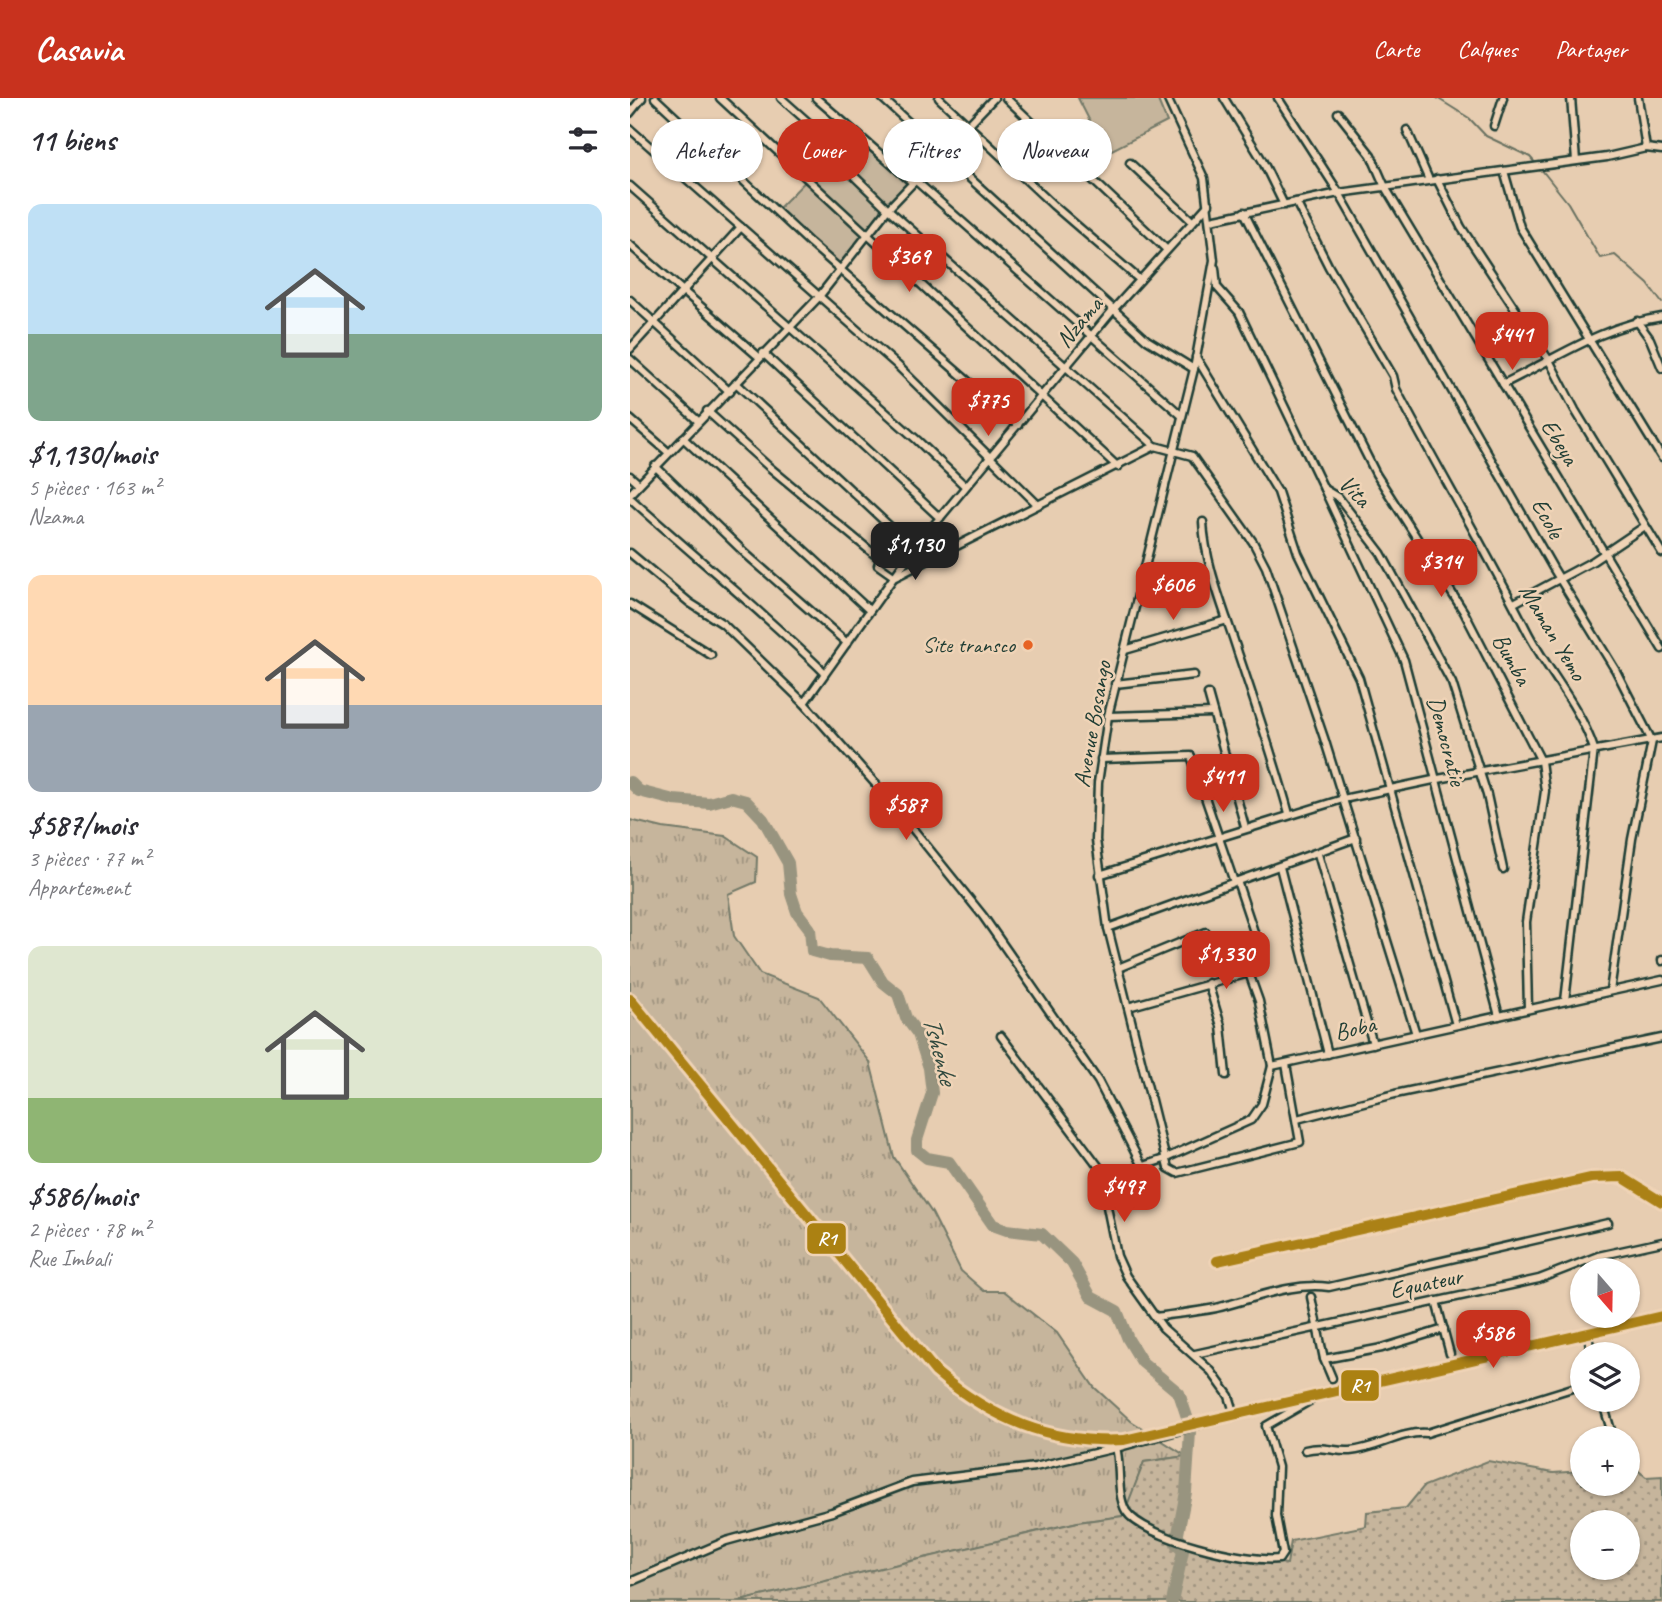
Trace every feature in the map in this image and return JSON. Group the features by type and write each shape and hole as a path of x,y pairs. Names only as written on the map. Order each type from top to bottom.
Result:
{"street":[{"path":"630,113 642,98"},
{"path":"654,98 792,227 1018,425"},
{"path":"720,98 1118,467"},
{"path":"781,98 818,131 824,147 888,209 1065,369 1155,446 1192,456 1260,555 1294,645 1416,1034"},
{"path":"816,98 883,155"},
{"path":"882,98 904,119"},
{"path":"939,98 962,119"},
{"path":"976,119 994,98"},
{"path":"1006,98 1166,249"},
{"name":"Avenue Bosango","path":"1164,1159 1108,928 1098,874 1096,840 1101,759 1108,716 1194,369 1214,260 1209,204 1200,166 1167,98"},
{"path":"1224,98 1262,160 1284,205"},
{"name":"Ecole","path":"1278,98 1339,192 1560,579 1616,671 1652,740"},
{"path":"1494,126 1503,98"},
{"path":"1571,98 1576,161"},
{"path":"1638,98 1646,148"},
{"name":"Ebeya","path":"1338,113 1371,155 1385,187 1662,649"},
{"path":"630,129 818,298 897,365 1037,504"},
{"path":"1407,130 1429,180"},
{"path":"983,138 1053,205 1140,280"},
{"path":"1211,220 1339,192 1576,161 1646,148 1662,150"},
{"path":"1130,163 1192,221"},
{"path":"1504,171 1520,227 1662,457"},
{"path":"1437,179 1461,227 1550,362 1575,410 1662,553"},
{"path":"825,673 761,610 695,558 630,496 668,452 818,298 888,209 914,182 1181,415"},
{"path":"971,182 1163,353 1194,369"},
{"path":"630,186 965,486"},
{"name":"Maman Yemo","path":"1296,202 1335,278 1393,376 1396,388 1473,535 1514,603 1526,630 1582,717 1594,749 1565,1001"},
{"name":"Nzama","path":"804,703 914,549 965,486 1113,310 1209,204"},
{"name":"Bumba","path":"1244,212 1376,474 1464,612 1541,761 1545,791 1525,922 1528,1009"},
{"path":"630,349 740,228"},
{"path":"630,245 681,291 761,355 940,518"},
{"name":"Vita","path":"1214,260 1217,287 1239,312 1297,438 1324,489 1339,498 1365,529 1458,696 1480,771 1503,869"},
{"path":"630,300 730,391"},
{"path":"1503,384 1550,362 1590,337 1637,321 1662,317"},
{"path":"1637,321 1650,339 1662,368"},
{"path":"1196,357 1278,492 1298,552 1359,678 1456,1025"},
{"path":"630,359 698,421"},
{"path":"736,383 914,549"},
{"path":"708,411 768,466 880,559 878,565 895,577 1037,504 1118,467 1155,446"},
{"path":"630,419 668,452"},
{"path":"683,438 869,610"},
{"path":"655,466 747,555 846,643"},
{"path":"630,475 639,484"},
{"name":"Democratie","path":"1324,489 1404,660 1438,779 1499,1016"},
{"path":"1203,522 1204,541 1227,620 1289,814"},
{"path":"1514,603 1593,561 1604,551 1645,526"},
{"path":"630,553 690,603 723,624 804,703 888,798 983,916 1110,1097 1142,1166"},
{"path":"630,604 711,655"},
{"path":"1125,650 1227,620"},
{"path":"1115,684 1194,675"},
{"path":"1208,694 1245,827"},
{"path":"1108,716 1213,713"},
{"path":"1098,874 1343,799 1662,738"},
{"path":"1609,991 1632,839 1652,740"},
{"path":"1101,759 1191,756 1217,836 1259,947"},
{"path":"1108,928 1356,838"},
{"path":"1318,854 1373,1044"},
{"path":"1280,867 1328,1054"},
{"path":"1118,968 1206,933"},
{"path":"1101,1180 1164,1159 1251,1120 1262,1104 1272,1066 1252,976 1244,972 1128,1007"},
{"name":"Boba","path":"1272,1066 1662,980"},
{"path":"1208,983 1221,1026 1226,1075"},
{"path":"1001,1036 1099,1167 1117,1256 1126,1276 1163,1328 1195,1354 1221,1384 1235,1415"},
{"path":"1297,1119 1395,1094 1662,1038"},
{"path":"1164,1159 1168,1168 1177,1173 1295,1146 1301,1137 1286,1063"},
{"path":"1156,1317 1215,1308 1291,1287 1309,1284 1329,1287 1608,1223"},
{"name":"Equateur","path":"1195,1354 1539,1279 1598,1256 1662,1242"},
{"path":"1311,1297 1320,1326 1324,1359 1332,1378"},
{"path":"1436,1301 1450,1354"},
{"path":"630,1582 726,1541 832,1512 912,1482 1035,1467 1235,1415 1662,1317"},
{"path":"1324,1359 1382,1348 1444,1329"},
{"path":"1588,1334 1589,1342"},
{"path":"1305,1450 1323,1446 1356,1450 1416,1432 1427,1433 1570,1387"},
{"path":"1116,1448 1116,1465 1127,1512 1147,1527 1212,1552 1275,1560 1282,1557 1276,1516 1278,1467 1266,1426 1318,1396"}],"green space":[{"path":"1078,98 1157,98 1167,122 1112,150 1112,119 1089,119"},
{"path":"869,143 883,156 883,182 913,182 916,185 838,264 777,210 805,182 869,182"},
{"path":"630,820 663,828 725,836 757,857 756,882 728,894 734,936 760,974 819,997 870,1062 894,1157 932,1213 961,1271 984,1291 1004,1291 1057,1333 1094,1387 1131,1421 1186,1456 1144,1462 1124,1516 1078,1522 736,1602 630,1602"},
{"path":"1186,1456 1179,1533 1207,1554 1287,1564 1291,1541 1366,1526 1367,1512 1406,1508 1424,1486 1488,1461 1553,1473 1570,1472 1570,1496 1640,1496 1640,1472 1646,1477 1662,1476 1662,1602 736,1602 1078,1522 1123,1516 1144,1462"}],"waterway":[{"path":"1437,98 1469,118 1486,136 1530,157 1537,165"},
{"path":"1541,169 1568,203 1600,258 1615,255 1648,284 1662,303"},
{"name":"Tshenke","path":"630,782 639,791 674,800 709,803 731,797 746,801 763,819 788,863 791,894 797,912 810,929 812,951 830,956 868,958 883,982 898,994 906,1018 918,1034 929,1068 932,1093 917,1140 917,1150 927,1158 949,1162 993,1225 1007,1230 1042,1234 1072,1263 1091,1297 1117,1311 1128,1339 1142,1362 1179,1393 1188,1420"},
{"name":"Tshenke","path":"1172,1602 1183,1551 1176,1544 1186,1492 1190,1432"}],"railway":[{"path":"1217,1261 1591,1178 1622,1177 1662,1202"}],"transit line":[{"name":"R1","path":"630,999 936,1372 979,1403 1047,1433 1072,1438 1124,1440 1662,1316"},
{"name":"R1","path":"1217,1261 1591,1178 1622,1177 1662,1202"}],"place":[{"name":"Site transco","path":"1028,645"}]}
